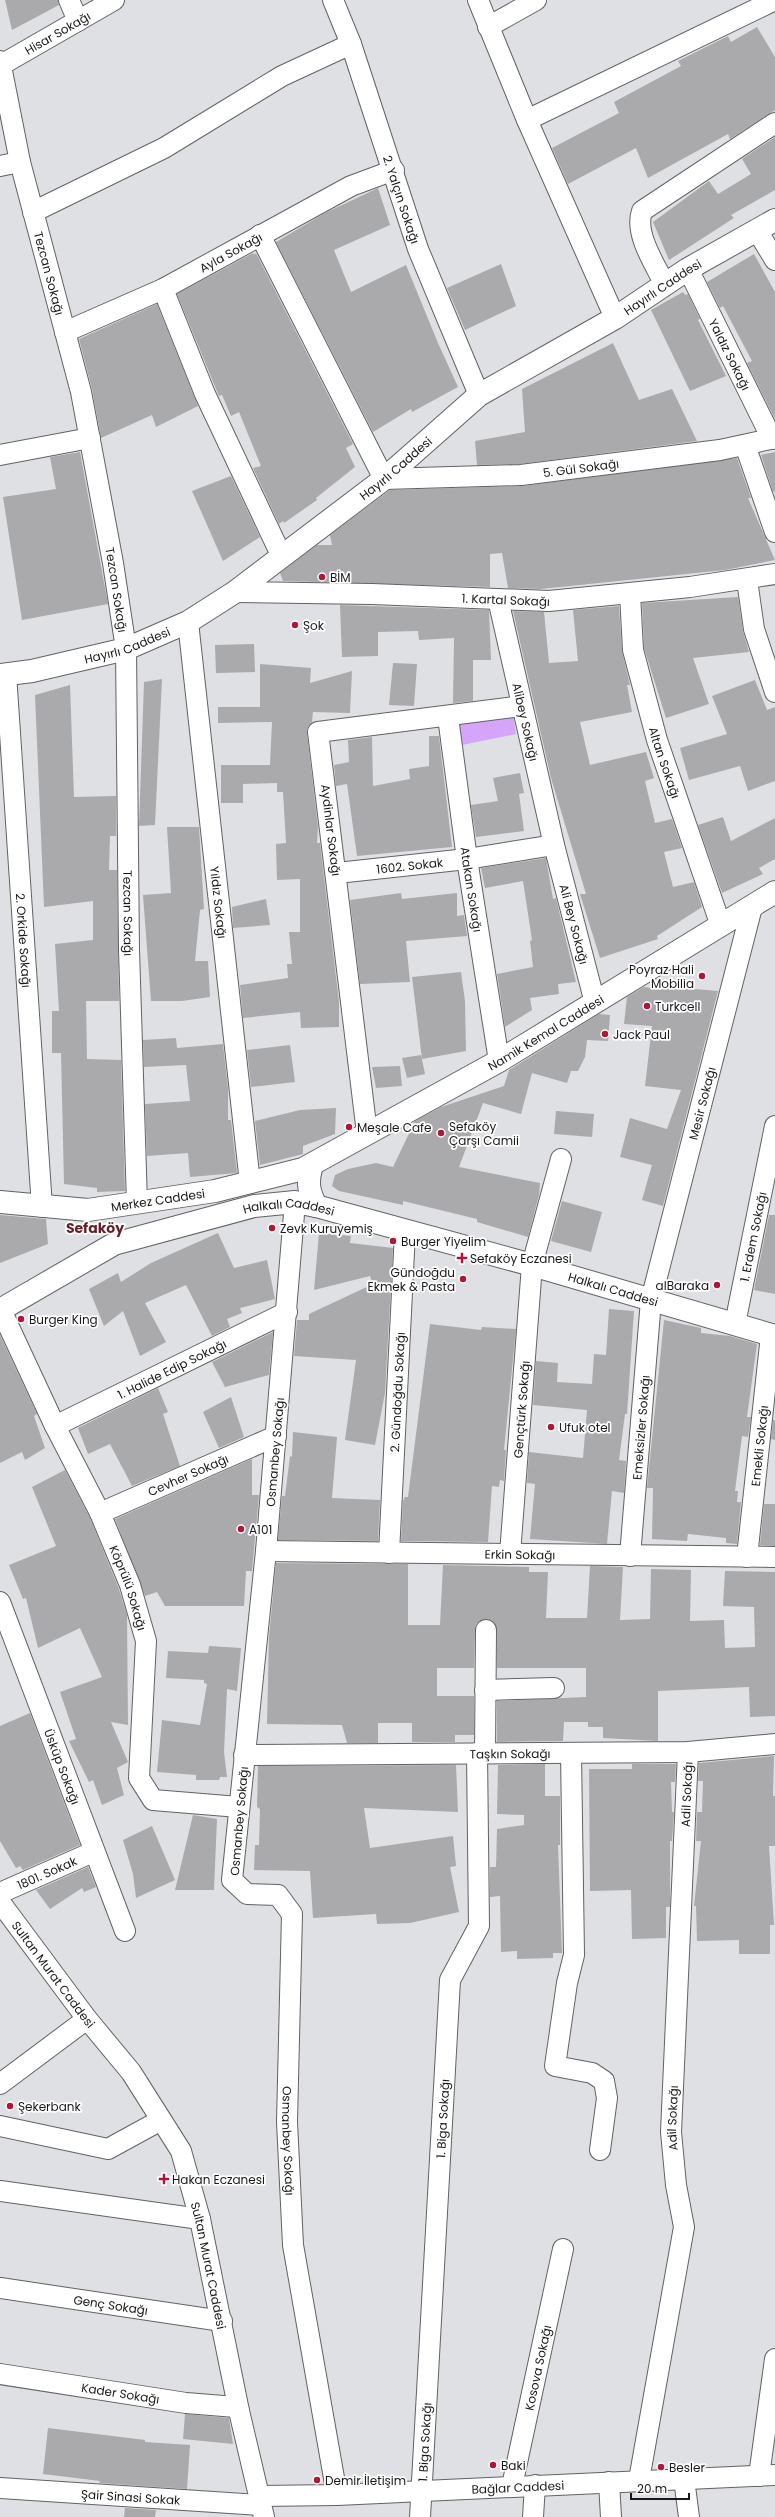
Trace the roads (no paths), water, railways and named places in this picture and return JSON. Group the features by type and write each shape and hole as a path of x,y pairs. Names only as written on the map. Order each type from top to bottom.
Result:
{"main road":[{"name":"Hayırlı Caddesi","path":"3,675 126,649 188,622 235,592 384,479 479,395 615,318 688,269 767,226"},
{"name":"Namik Kemal Caddesi","path":"312,1165 367,1133 499,1061 752,908 775,892"},
{"name":"Merkez Caddesi","path":"0,1202 88,1210 215,1191 250,1183 312,1165"},
{"path":"312,1165 308,1180 309,1191 316,1206"},
{"name":"Halkalı Caddesi","path":"1,1310 114,1244 254,1206 295,1202 316,1206 405,1232 532,1265 773,1335"}],"street":[{"path":"69,0 78,21"},
{"name":"Hisar Sokağı","path":"0,63 114,0"},
{"name":"2. Yalçın Sokağı","path":"333,0 351,44 394,170 418,249 479,395"},
{"path":"478,0 527,120 615,318"},
{"path":"488,27 536,0"},
{"path":"527,120 773,7"},
{"path":"33,212 164,148 282,76 351,44"},
{"name":"Tezcan Sokağı","path":"0,63 20,162 65,332 90,438 114,563 126,649 129,950 137,1203"},
{"path":"665,285 641,230 640,219 642,212 775,123"},
{"path":"0,166 20,162"},
{"name":"Ayla Sokağı","path":"65,332 163,289 351,186 394,170"},
{"path":"767,226 775,260"},
{"path":"260,235 384,479"},
{"name":"Yaldız Sokağı","path":"688,269 774,438"},
{"path":"163,289 205,394 282,557"},
{"path":"0,454 90,438"},
{"name":"5. Gül Sokağı","path":"384,479 521,475 745,445 774,438"},
{"path":"745,445 775,532"},
{"name":"1. Kartal Sokağı","path":"235,592 372,594 549,601 630,594 747,580 775,574"},
{"path":"747,580 754,629 775,692"},
{"name":"Altan Sokağı","path":"630,594 633,650 657,740 721,926"},
{"name":"Alibey Sokağı","path":"498,599 554,845"},
{"name":"Yıldız Sokağı","path":"188,622 250,1183"},
{"name":"2. Orkide Sokağı","path":"3,675 42,1206"},
{"name":"Aydinlar Sokağı","path":"367,1133 337,873 318,732 448,717 522,706"},
{"name":"Atakan Sokağı","path":"448,717 467,859 499,1061"},
{"name":"1602. Sokak","path":"337,873 467,859 554,845"},
{"name":"Ali Bey Sokağı","path":"554,845 594,1003"},
{"name":"Mesir Sokağı","path":"651,1300 752,908"},
{"name":"1. Erdem Sokağı","path":"736,1324 775,1126"},
{"name":"Gençtürk Sokağı","path":"510,1554 532,1265 561,1159"},
{"name":"Osmanbey Sokağı","path":"295,1202 288,1312 266,1551 232,1880 247,1894 278,1895 292,1914 287,2122 293,2245 337,2495"},
{"name":"2. Gündoğdu Sokağı","path":"389,1553 405,1232"},
{"name":"Emeksizler Sokağı","path":"630,1556 651,1300"},
{"name":"Köprülü Sokağı","path":"1,1310 55,1426 100,1513 130,1585 146,1640 139,1778 153,1800 239,1807"},
{"name":"1. Halide Edip Sokağı","path":"55,1426 288,1312"},
{"name":"Emekli Sokağı","path":"747,1557 773,1335"},
{"name":"Cevher Sokağı","path":"100,1513 276,1436"},
{"name":"Erkin Sokağı","path":"266,1551 775,1558"},
{"name":"Üsküp Sokağı","path":"0,1602 93,1852 125,1932"},
{"name":"1. Biga Sokağı","path":"420,2517 450,1980 479,1926 481,1753 485,1690 486,1630"},
{"path":"485,1690 554,1688"},
{"name":"Taşkın Sokağı","path":"244,1756 688,1752 775,1744"},
{"name":"Adil Sokağı","path":"639,2480 684,2226 676,2185 671,2132 688,1752"},
{"path":"571,1753 574,1955 567,1983 555,2066 592,2072 604,2081 607,2098 600,2150"},
{"name":"1801. Sokak","path":"0,1893 93,1852"},
{"name":"Sultan Murat Caddesi","path":"0,1902 87,2019 131,2072 181,2151 200,2219 222,2321 239,2411 262,2506"},
{"path":"0,2084 87,2019"},
{"path":"0,2126 108,2149 161,2120"},
{"path":"0,2191 200,2219"},
{"name":"Kosova Sokağı","path":"512,2486 563,2249"},
{"name":"Genç Sokağı","path":"0,2288 222,2321"},
{"path":"767,2475 775,2359"},
{"name":"Kader Sokağı","path":"0,2374 186,2403 236,2407 239,2411"},
{"name":"Bağlar Caddesi","path":"262,2506 337,2495 767,2475"},
{"path":"684,2479 689,2517"},
{"path":"609,2482 611,2517"},
{"path":"533,2517 536,2485"},
{"name":"Şair Sinasi Sokak","path":"0,2488 262,2506"}],"place":[{"name":"BİM","path":"322,577"},
{"name":"Şok","path":"295,625"},
{"name":"Poyraz Hali Mobilia","path":"702,976"},
{"name":"Turkcell","path":"647,1006"},
{"name":"Jack Paul","path":"605,1034"},
{"name":"Meşale Cafe","path":"349,1127"},
{"name":"Sefaköy Çarşı Camii","path":"441,1133"},
{"name":"Zevk Kuruyemiş","path":"272,1228"},
{"name":"Burger Yiyelim","path":"393,1241"},
{"name":"Sefaköy Eczanesi","path":"462,1258"},
{"name":"Gündoğdu Ekmek & Pasta","path":"463,1279"},
{"name":"alBaraka","path":"717,1285"},
{"name":"Burger King","path":"21,1319"},
{"name":"Ufuk otel","path":"551,1427"},
{"name":"A101","path":"241,1529"},
{"name":"Şekerbank","path":"10,2106"},
{"name":"Hakan Eczanesi","path":"164,2179"},
{"name":"Baki","path":"493,2465"},
{"name":"Besler","path":"661,2467"},
{"name":"Demir İletişim","path":"317,2480"}],"district":[{"name":"Sefaköy","path":"95,1228"}]}
